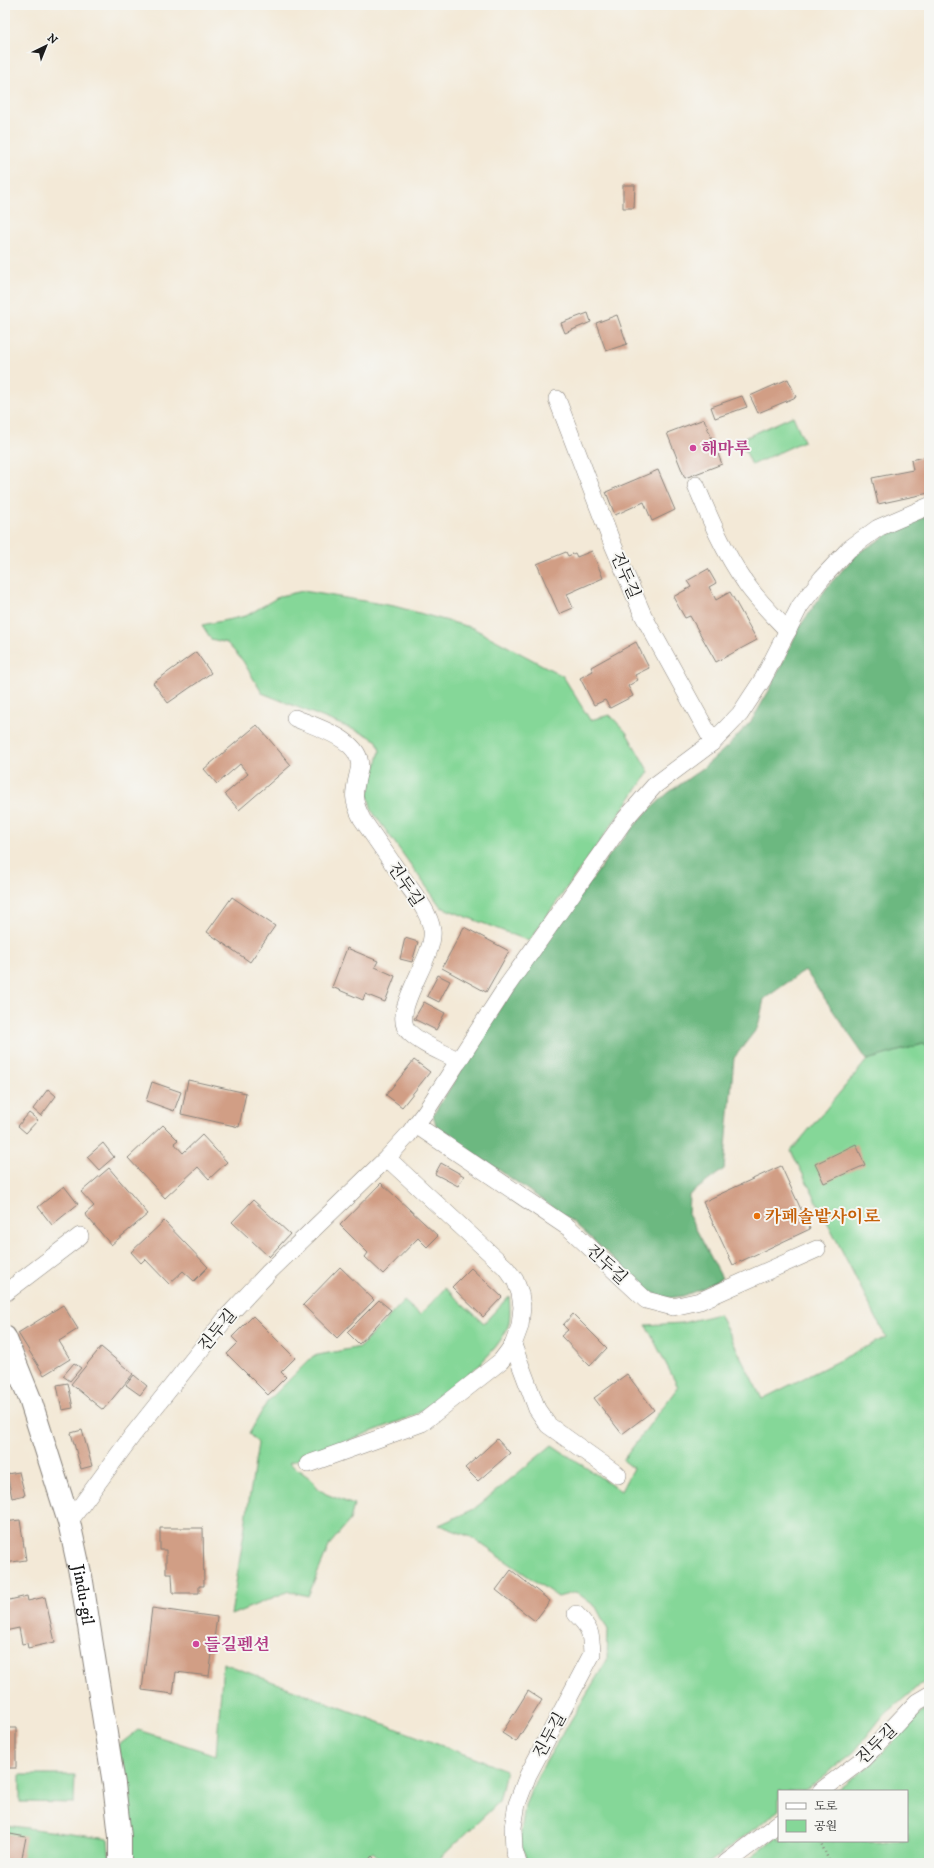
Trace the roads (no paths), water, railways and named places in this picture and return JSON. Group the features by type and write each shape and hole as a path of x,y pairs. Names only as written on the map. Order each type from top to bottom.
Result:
{"street":[{"name":"Jindu-gil","path":"5,1337 30,1399 69,1522 82,1582 114,1784 120,1837 120,1863"}],"lane":[{"name":"진두길","path":"557,399 611,540 643,615 712,742"},
{"path":"696,486 726,551 745,583 788,631"},
{"name":"진두길","path":"69,1522 132,1436 226,1318 269,1272 387,1158 416,1125 507,986 626,818 654,786 712,742 740,714 763,679 800,606 822,578 849,549 878,528 929,506"},
{"name":"진두길","path":"295,718 344,740 353,747 359,756 360,768 354,792 355,805 362,819 419,902 428,918 432,931 425,961 403,1012 402,1022 408,1032 459,1061"},
{"name":"진두길","path":"416,1125 569,1228 646,1300 673,1306 700,1301 817,1249"},
{"path":"308,1464 422,1423 501,1361 513,1345 520,1326 522,1307 520,1293 515,1280 505,1266 387,1158"},
{"path":"5,1293 80,1236"},
{"path":"513,1345 537,1409 548,1426 618,1475"},
{"name":"진두길","path":"518,1863 514,1850 513,1827 517,1804 528,1775 592,1654 591,1638 588,1626 576,1614"},
{"name":"진두길","path":"822,1790 863,1759 918,1702 929,1695"},
{"path":"726,1863 778,1824"}],"place":[{"name":"해마루","path":"693,448"},
{"name":"카페솔밭사이로","path":"757,1216"},
{"name":"들길펜션","path":"196,1644"}]}
